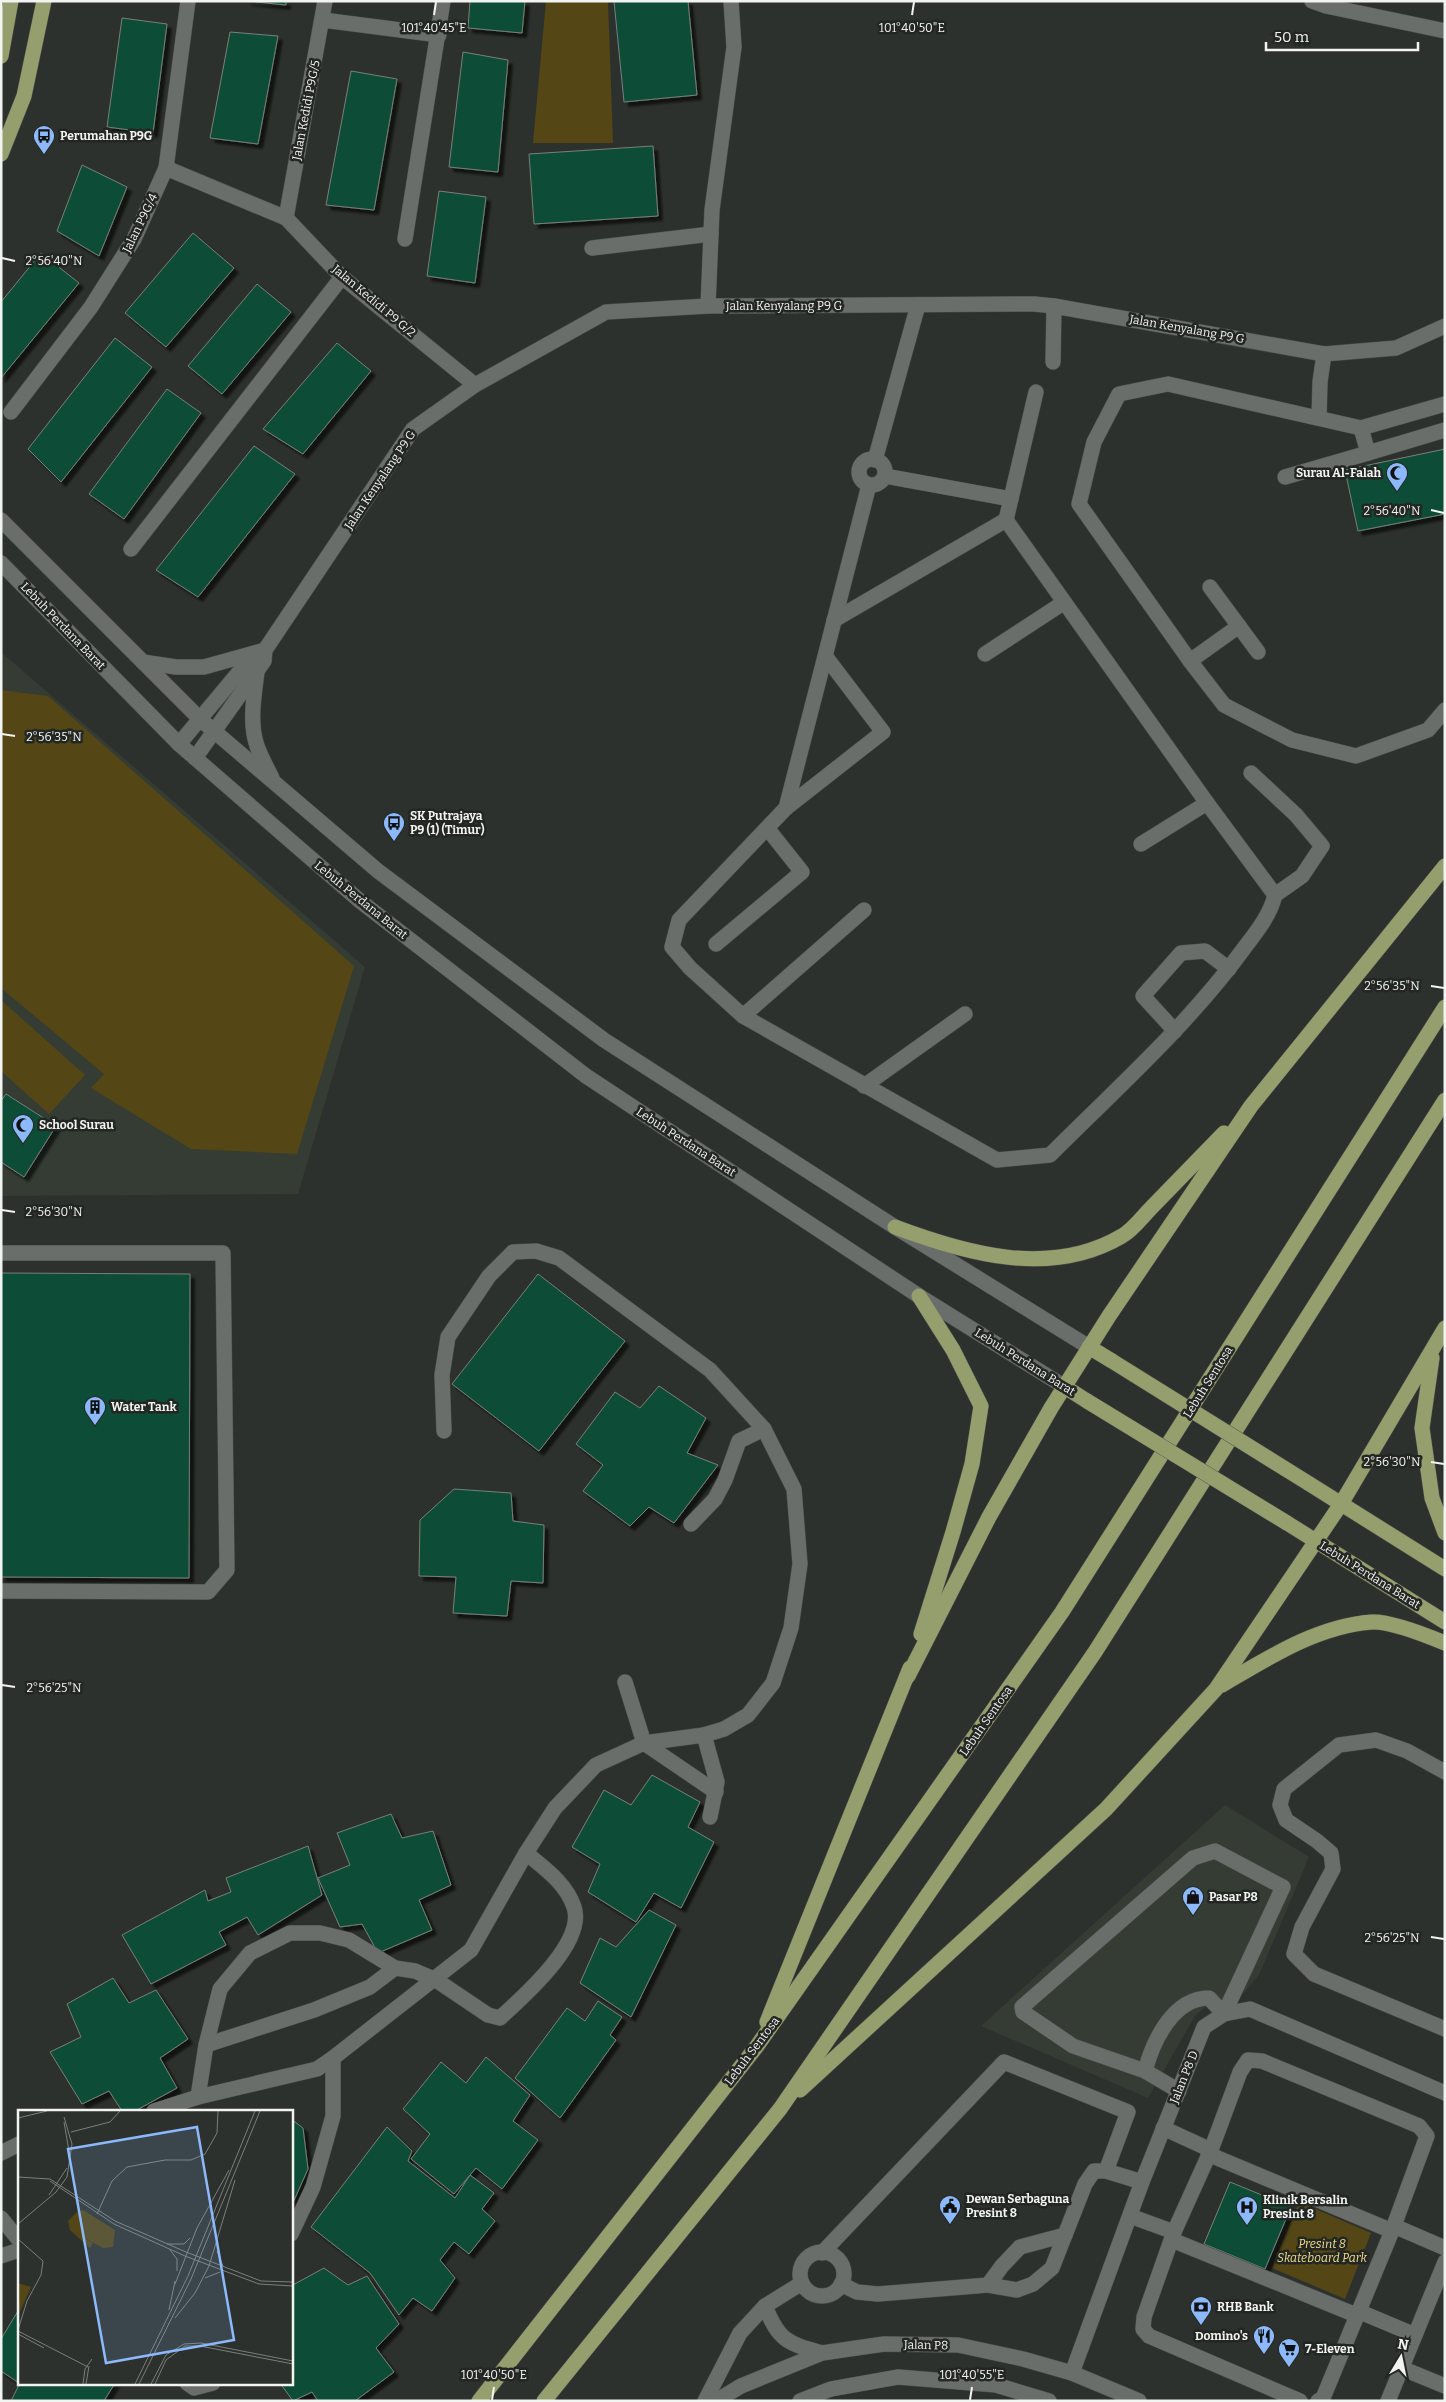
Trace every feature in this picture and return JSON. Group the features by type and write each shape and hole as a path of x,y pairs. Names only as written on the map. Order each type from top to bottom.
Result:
{"main road":[{"path":"1,56 11,1"},
{"path":"1,154 24,96 44,1"},
{"path":"757,2046 908,1676 989,1517 1065,1386 1251,1106 1445,866"},
{"name":"Lebuh Sentosa","path":"480,2401 757,2046 1062,1612 1445,1007"},
{"path":"544,2401 780,2109 1094,1652 1445,1100"},
{"path":"895,1227 946,1246 986,1256 1038,1259 1077,1256 1124,1236 1251,1106"},
{"path":"908,1676 972,1464 981,1406 953,1350 919,1296"},
{"path":"780,2109 1106,1810 1216,1689 1317,1542 1433,1351 1445,1328"},
{"path":"1090,1347 1445,1569"},
{"path":"1433,1351 1422,1428 1432,1498 1445,1533"},
{"name":"Lebuh Perdana Barat","path":"1065,1386 1445,1622"},
{"path":"1216,1689 1274,1654 1334,1629 1374,1622 1424,1634 1445,1643"}],"street":[{"name":"Jalan P9G/4","path":"11,412 96,300 134,239 166,168 188,1"},
{"name":"Jalan Kedidi P9G/5","path":"286,218 325,1"},
{"path":"405,240 443,1"},
{"path":"708,306 712,210 734,47 731,1"},
{"path":"1312,1 1326,6 1445,31"},
{"path":"323,20 439,35"},
{"name":"Jalan Kedidi P9 G/2","path":"166,168 286,218 342,277 475,385"},
{"path":"592,248 711,234"},
{"path":"131,549 342,277"},
{"path":"875,460 918,305"},
{"name":"Jalan Kenyalang P9 G","path":"179,744 260,651 413,429 475,385 606,312 708,306 1054,306 1324,354 1396,348 1445,326"},
{"path":"1053,362 1054,306"},
{"path":"1319,418 1320,382 1324,354"},
{"path":"1445,404 1361,428 1168,384 1119,394 1094,442 1079,504 1190,662 1224,705 1292,740 1356,756 1428,730 1445,710"},
{"path":"834,620 1006,520 1036,392"},
{"path":"1361,428 1368,453"},
{"path":"1285,476 1445,430"},
{"path":"867,460 875,460 884,467 885,476 878,484 869,485 860,479 859,468 867,460"},
{"path":"885,476 1011,500"},
{"path":"786,808 869,485"},
{"path":"1,520 213,732 378,870 604,1040 895,1227 1090,1347"},
{"path":"1006,520 1063,603 1275,894"},
{"name":"Lebuh Perdana Barat","path":"1,563 179,744 360,901 586,1076 919,1296 1065,1386"},
{"path":"1210,587 1258,652"},
{"path":"985,654 1063,603"},
{"path":"1190,662 1239,626"},
{"path":"143,662 176,667 204,667 260,651"},
{"name":"Jalan Kenyalang P9 G","path":"195,758 264,661 260,651"},
{"path":"826,656 883,732 786,808 679,920 672,947 690,968 743,1016 996,1160 1050,1156 1174,1031 1229,969 1272,911 1275,894 1302,876 1322,846 1296,815 1251,773"},
{"path":"257,671 253,718 254,734 257,747 274,782"},
{"path":"1141,844 1207,803"},
{"path":"716,944 802,872 767,828"},
{"path":"743,1016 864,910"},
{"path":"1174,1031 1144,996 1181,953 1205,951 1229,969"},
{"path":"864,1086 965,1014"},
{"path":"157,2110 198,2096 317,2069 334,2058 436,1980 471,1950 526,1853 555,1808 596,1765 644,1743 704,1736 724,1729 748,1715 773,1683 791,1628 800,1564 794,1489 764,1429 710,1370 559,1258 536,1251 513,1252 489,1276 448,1338 442,1375 444,1432"},
{"path":"1,1253 223,1253 227,1570 208,1592 1,1592"},
{"path":"691,1524 715,1498 725,1480 739,1442 764,1429"},
{"path":"625,1682 644,1743 716,1792"},
{"path":"704,1736 717,1782 710,1817"},
{"path":"1445,1772 1407,1751 1376,1740 1339,1745 1284,1789 1280,1805 1286,1820 1331,1853 1334,1869 1302,1927 1294,1954 1314,1974 1445,2029"},
{"path":"1145,2070 1152,2047 1161,2030 1187,2003 1199,1998 1209,1998 1224,2014 1284,1887 1215,1851 1193,1858 1022,2007 1023,2012 1073,2046 1145,2070 1179,2090"},
{"path":"198,2096 206,2045 220,1988 250,1953 290,1933 320,1933 349,1940 395,1968 415,1971 436,1980 488,2015 500,2018 531,1990 566,1946 575,1927 574,1907 559,1881 526,1853"},
{"path":"206,2045 314,2010 370,1987 395,1968"},
{"name":"Jalan P8 D","path":"1072,2373 1142,2182 1204,2027 1224,2014 1250,2009 1445,2093"},
{"path":"292,2232 313,2187 333,2116 334,2058"},
{"path":"1300,2401 1149,2336 1143,2329 1144,2318 1173,2236 1209,2152 1240,2072 1248,2060 1262,2061 1419,2126 1427,2136 1393,2228 1323,2398 1318,2401"},
{"path":"822,2252 835,2257 840,2263 843,2276 841,2284 831,2294 824,2296 811,2293 802,2282 800,2276 803,2262 814,2254 822,2252 1004,2062 1128,2112 1106,2171"},
{"path":"1163,2128 1209,2152 1445,2248"},
{"path":"1,2153 18,2144"},
{"path":"841,2284 857,2292 878,2294 988,2284 1017,2290 1033,2284 1052,2268 1085,2184 1094,2171 1106,2171 1142,2182"},
{"path":"1130,2216 1357,2313 1415,2335"},
{"path":"1,2218 18,2239"},
{"path":"988,2284 1020,2248 1066,2235"},
{"path":"1,2256 18,2250"},
{"path":"1388,2401 1445,2262"},
{"path":"705,2401 740,2333 765,2306 802,2282"},
{"path":"765,2306 774,2327 790,2344 822,2353"},
{"name":"Jalan P8","path":"716,2401 741,2386 822,2353 884,2344 958,2345 1023,2359 1072,2373 1139,2401"},
{"path":"1401,2368 1445,2386"},
{"path":"800,2401 831,2389 898,2377 996,2385 1049,2401"},
{"path":"188,2384 194,2388 209,2384"}],"shaded area":[{"path":"1,652 365,967 298,1194 1,1196"},
{"name":"Pasar P8","path":"1225,1805 1309,1857 1259,1975 1242,1995 1212,2001 1195,2016 1148,2098 981,2026"}],"green space":[{"path":"546,1 608,1 613,143 533,143"},
{"path":"1,690 48,696 354,966 297,1154 191,1149 91,1088 104,1074 1,988"},
{"path":"1,1000 85,1075 49,1114 1,1071"},
{"name":"Presint 8 Skateboard Park","path":"1299,2202 1371,2233 1345,2299 1272,2268"}],"building":[{"path":"247,1 286,1 286,5"},
{"path":"470,1 525,1 522,33 468,28"},
{"path":"614,1 688,1 697,95 624,102"},
{"path":"122,18 167,24 153,133 107,127"},
{"path":"230,32 278,36 258,144 210,138"},
{"path":"463,52 508,60 498,172 449,167"},
{"path":"351,71 397,79 374,210 326,205"},
{"path":"653,146 658,216 534,224 529,154"},
{"path":"82,165 127,187 99,256 57,231"},
{"path":"439,191 486,197 475,283 427,276"},
{"path":"193,233 234,268 166,347 125,313"},
{"path":"41,253 79,283 1,378 1,302"},
{"path":"257,284 291,312 222,394 188,366"},
{"path":"115,338 152,367 61,482 28,449"},
{"path":"337,343 371,371 303,454 263,429"},
{"path":"167,389 201,413 124,519 89,494"},
{"path":"254,446 295,474 198,597 156,570"},
{"name":"Surau Al-Falah","path":"1445,449 1445,514 1358,531 1345,470"},
{"name":"School Surau","path":"6,1094 56,1126 24,1177 1,1162 1,1101"},
{"name":"Water Tank","path":"1,1273 190,1274 189,1578 1,1577"},
{"path":"538,1274 625,1341 539,1451 452,1384"},
{"path":"659,1386 706,1418 687,1453 718,1465 674,1523 649,1507 630,1526 583,1491 603,1465 576,1444 615,1392 640,1408"},
{"path":"454,1489 511,1493 513,1521 544,1525 543,1583 511,1581 507,1616 453,1613 456,1577 419,1576 420,1520"},
{"path":"652,1775 700,1802 688,1827 714,1842 681,1908 654,1893 636,1922 588,1892 600,1864 572,1847 604,1790 631,1805"},
{"path":"391,1814 402,1838 433,1831 451,1885 419,1900 432,1930 378,1953 362,1924 340,1927 318,1878 350,1865 337,1833"},
{"path":"308,1846 322,1895 258,1935 247,1917 219,1932 226,1945 151,1984 122,1935 205,1890 208,1901 231,1892 226,1878"},
{"path":"649,1910 676,1925 631,2017 580,1983 600,1938 616,1947"},
{"path":"113,1978 129,2003 156,1990 188,2039 160,2058 177,2088 137,2110 121,2110 109,2091 82,2104 50,2052 81,2037 67,2004"},
{"path":"598,2001 622,2017 610,2035 616,2040 560,2118 515,2078 567,2008 585,2021"},
{"path":"486,2057 530,2095 513,2121 538,2140 502,2189 476,2168 454,2194 411,2159 430,2134 403,2109 441,2062 466,2083"},
{"path":"292,2120 303,2128 308,2169 292,2205"},
{"path":"387,2127 412,2151 408,2161 455,2198 470,2175 494,2193 482,2209 495,2221 469,2254 454,2242 440,2260 455,2278 432,2311 413,2298 399,2315 370,2273 311,2227"},
{"name":"Klinik Bersalin Presint 8","path":"1230,2182 1291,2207 1265,2269 1204,2244"},
{"path":"324,2268 348,2285 367,2276 399,2324 376,2348 394,2372 355,2401 318,2401 312,2392 293,2401 281,2384 292,2384 292,2285"},
{"path":"18,2311 18,2382 1,2371 1,2339"},
{"path":"20,2384 114,2384 104,2401 11,2401"}],"place":[{"name":"Perumahan P9G","path":"44,155"},
{"name":"Surau Al-Falah","path":"1397,492"},
{"name":"SK Putrajaya P9 (1) (Timur)","path":"394,842"},
{"name":"School Surau","path":"23,1144"},
{"name":"Water Tank","path":"95,1426"},
{"name":"Pasar P8","path":"1193,1916"},
{"name":"Dewan Serbaguna Presint 8","path":"950,2225"},
{"name":"Klinik Bersalin Presint 8","path":"1247,2226"},
{"name":"RHB Bank","path":"1201,2326"},
{"name":"Domino's","path":"1264,2355"},
{"name":"7-Eleven","path":"1289,2368"}]}
